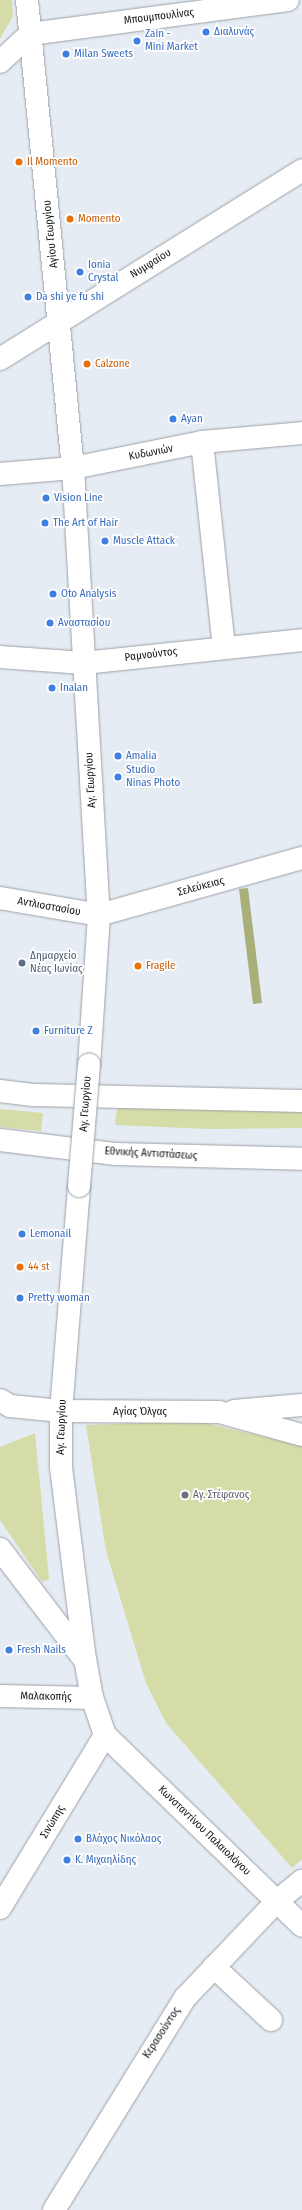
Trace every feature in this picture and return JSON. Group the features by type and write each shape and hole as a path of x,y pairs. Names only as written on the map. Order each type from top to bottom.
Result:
{"street":[{"name":"Αγίου Γεωργίου","path":"27,0 73,468"},
{"name":"Μπουμπουλίνας","path":"30,34 288,0"},
{"path":"0,62 30,34"},
{"name":"Νυμφαίου","path":"0,359 302,170"},
{"name":"Κυδωνιών","path":"0,474 73,468 202,442 302,432"},
{"path":"202,442 224,647"},
{"name":"Αγ. Γεωργίου","path":"73,468 99,915 80,1186 61,1411 61,1467 85,1660 92,1698 105,1735"},
{"name":"Ραμνούντος","path":"0,657 84,663 224,647 302,640"},
{"name":"Σελεύκειας","path":"99,915 302,858"},
{"name":"Αντλιοστασίου","path":"0,898 99,915"},
{"path":"0,1091 42,1095 302,1100"},
{"name":"Εθνικής Αντιστάσεως","path":"0,1140 116,1154 302,1159"},
{"name":"Αγίας Όλγας","path":"3,1406 61,1411 219,1412 302,1405"},
{"name":"Αγίας Όλγας","path":"219,1412 302,1435"},
{"path":"0,1549 85,1660"},
{"name":"Μαλακοπής","path":"0,1696 92,1698"},
{"name":"Κωνσταντίνου Παλαιολόγου","path":"105,1735 302,1926"},
{"name":"Σινώπης","path":"0,1908 105,1735"},
{"name":"Κερασούντος","path":"54,2210 146,2057 185,1998 277,1901 302,1881"},
{"path":"214,1967 271,2020"}],"green space":[{"path":"0,0 12,0 13,16 0,39"},
{"path":"248,888 262,1003 253,1004 239,889"},
{"path":"117,1108 302,1111 302,1128 209,1129 115,1125"},
{"path":"0,1109 43,1113 41,1131 0,1127"},
{"path":"198,1421 302,1446 302,1859 292,1868 166,1723 146,1683 106,1551 86,1425"},
{"path":"35,1433 49,1579 42,1582 0,1520 0,1447"}],"place":[{"name":"Διαλυνάς","path":"206,32"},
{"name":"Zain - Mini Market","path":"137,41"},
{"name":"Milan Sweets","path":"66,54"},
{"name":"Il Momento","path":"19,162"},
{"name":"Momento","path":"70,219"},
{"name":"Ionia Crystal","path":"80,272"},
{"name":"Da shi ye fu shi","path":"28,297"},
{"name":"Calzone","path":"87,364"},
{"name":"Ayan","path":"173,419"},
{"name":"Vision Line","path":"46,498"},
{"name":"The Art of Hair","path":"45,523"},
{"name":"Muscle Attack","path":"105,541"},
{"name":"Oto Analysis","path":"53,594"},
{"name":"Αναστασίου","path":"50,623"},
{"name":"Inalan","path":"52,688"},
{"name":"Amalia","path":"118,756"},
{"name":"Studio Ninas Photo","path":"118,777"},
{"name":"Δημαρχείο Νέας Ιωνίας","path":"22,963"},
{"name":"Fragile","path":"138,966"},
{"name":"Furniture Z","path":"36,1031"},
{"name":"Lemonail","path":"22,1234"},
{"name":"44 st","path":"20,1267"},
{"name":"Pretty woman","path":"20,1298"},
{"name":"Αγ. Στέφανος","path":"185,1495"},
{"name":"Fresh Nails","path":"9,1650"},
{"name":"Βλάχος Νικόλαος","path":"78,1839"},
{"name":"Κ. Μιχαηλίδης","path":"67,1860"}]}
